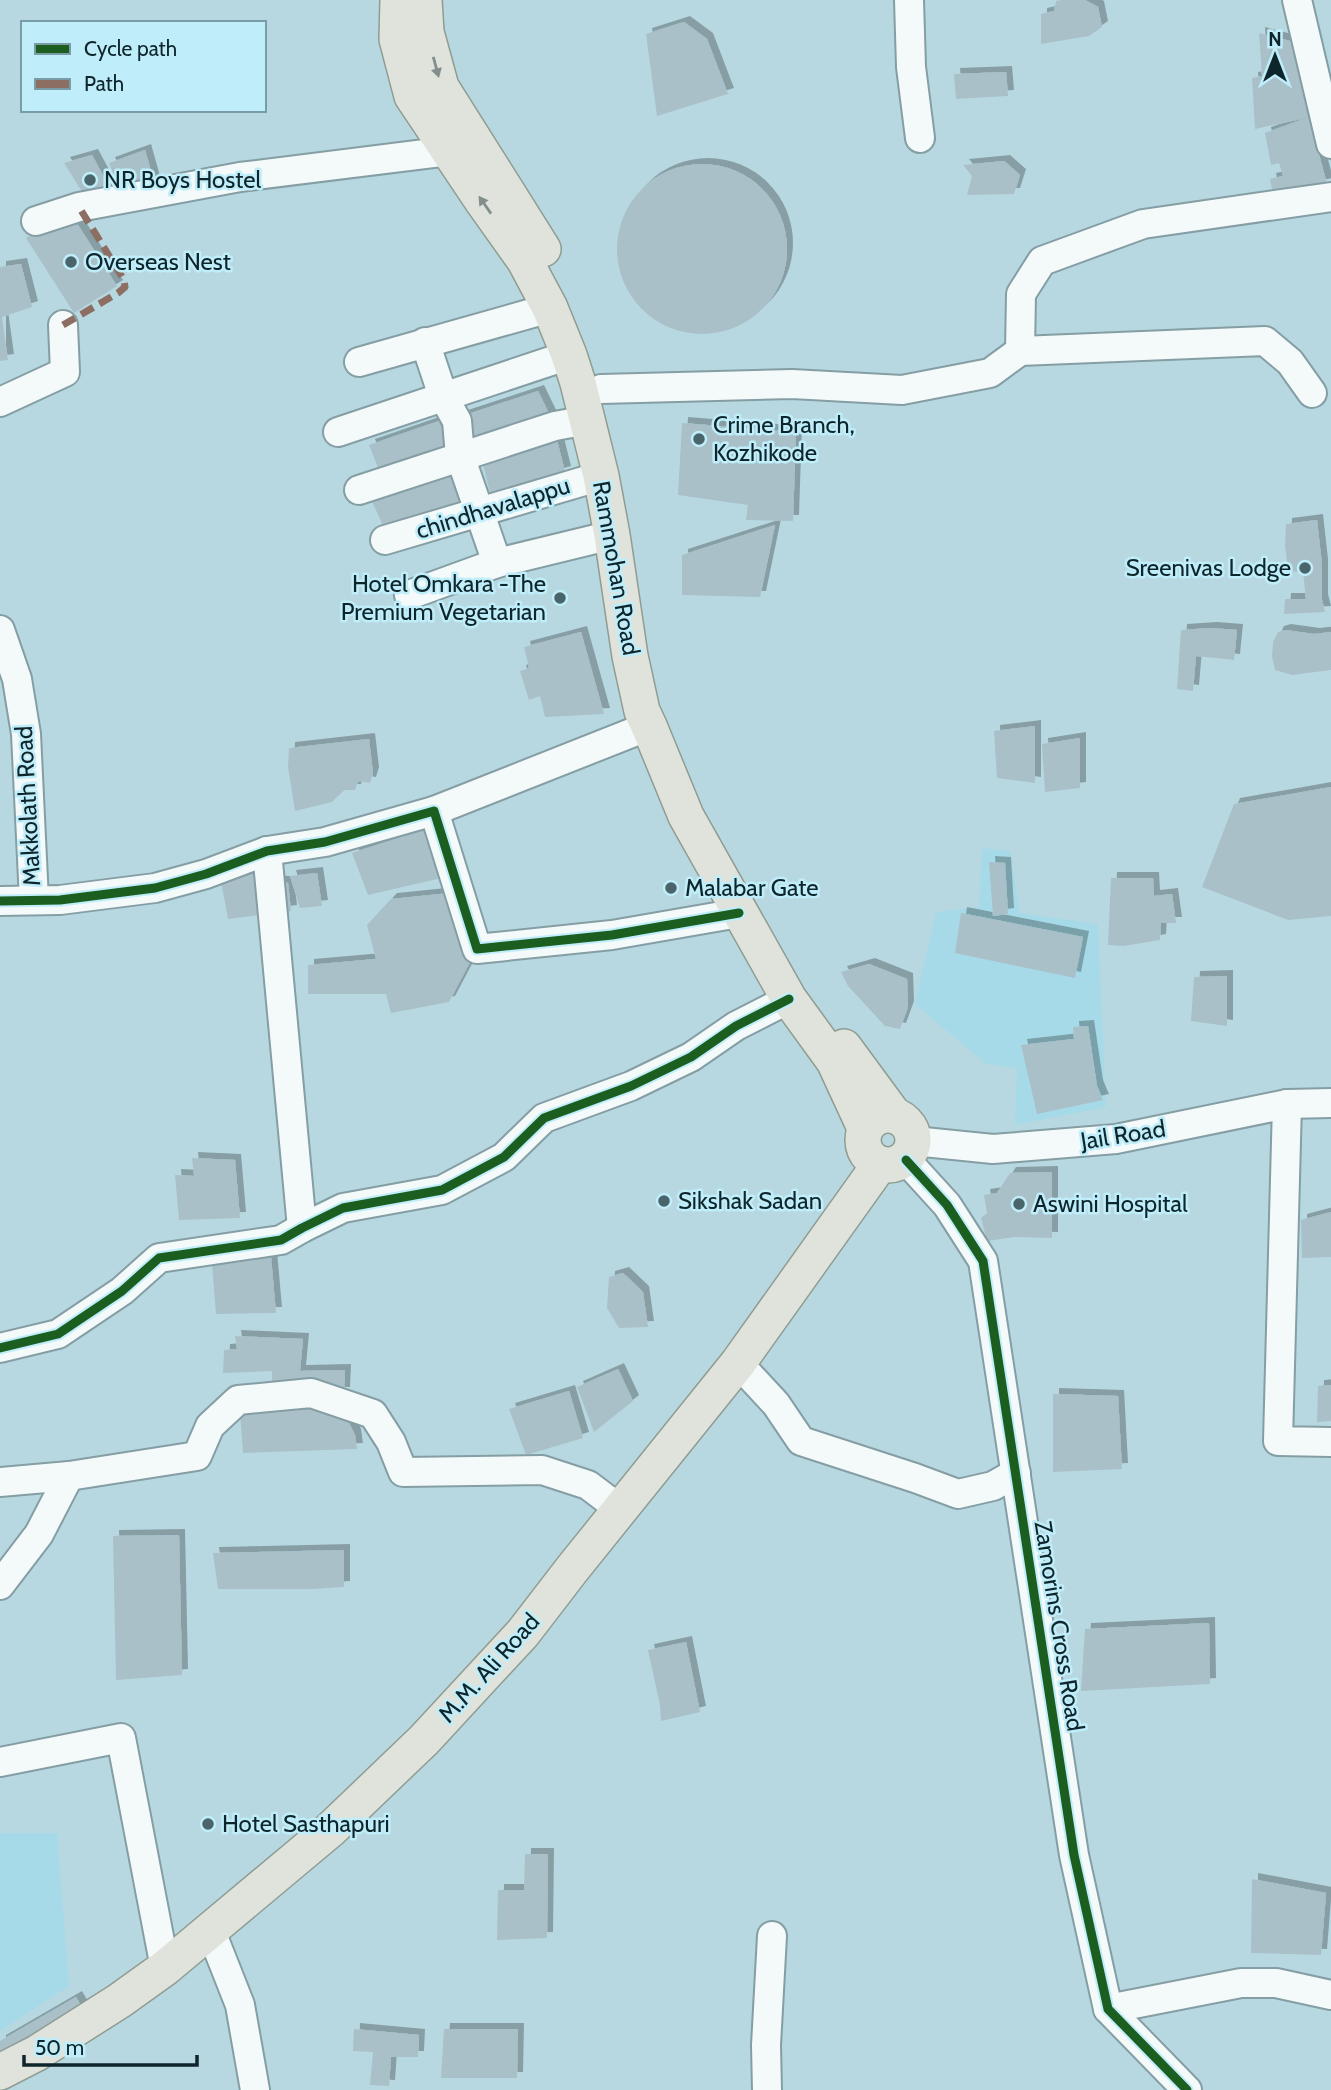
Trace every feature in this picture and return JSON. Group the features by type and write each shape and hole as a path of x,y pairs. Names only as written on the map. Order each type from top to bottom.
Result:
{"main road":[{"name":"Rammohan Road","path":"398,0 397,39 412,96 525,261 572,345 595,405 656,707 698,813 755,910 845,1047 892,1142"},
{"name":"Rammohan Road","path":"424,0 426,32 441,87 568,292 572,345"},
{"name":"Rammohan Road","path":"595,405 601,476 630,656 642,711 686,816 739,914 789,999 892,1142"},
{"name":"M.M. Ali Road","path":"0,2072 37,2053 165,1968 330,1829 424,1740 523,1633 738,1363 892,1142"}],"street":[{"path":"909,0 911,67 920,138"},
{"path":"1297,0 1331,144"},
{"path":"36,221 79,206 240,177 449,151"},
{"path":"1020,351 1021,293 1042,261 1143,224 1331,197"},
{"path":"359,362 550,308"},
{"path":"0,402 65,372 63,325"},
{"path":"359,490 555,426 595,405 792,384 902,390 990,373 1020,351 1265,341 1290,362 1312,393"},
{"path":"425,342 443,396 457,421 460,456 497,564"},
{"path":"338,432 443,396 572,345"},
{"name":"chindhavalappu","path":"385,540 601,476"},
{"path":"410,595 497,564 612,535"},
{"name":"Makkolath Road","path":"0,630 17,679 26,734 34,900"},
{"path":"0,901 60,900 155,888 206,874 267,851 325,842 434,811 649,726"},
{"path":"434,811 478,949 612,935 739,914"},
{"path":"267,851 302,1228"},
{"path":"0,1348 58,1334 122,1291 159,1258 281,1240 343,1208 442,1190 505,1157 544,1118 631,1086 691,1057 736,1026 789,999"},
{"name":"Jail Road","path":"892,1142 993,1149 1116,1139 1287,1104 1331,1103"},
{"path":"1287,1104 1278,1441 1331,1442"},
{"name":"Zamorins Cross Road","path":"892,1142 947,1205 984,1261 1074,1855 1108,2009"},
{"path":"738,1363 776,1404 801,1441 958,1494 993,1486 1016,1473"},
{"path":"0,1482 69,1476 197,1456 209,1426 238,1400 311,1393 373,1414 391,1442 403,1472 542,1470 589,1485 621,1510"},
{"path":"0,1585 39,1534 69,1476"},
{"path":"0,1762 121,1738 165,1968"},
{"path":"210,1929 240,2005 255,2090"},
{"path":"767,2090 766,2045 772,1936"},
{"path":"1108,2009 1241,1983 1276,1983 1331,1995"},
{"path":"1108,2009 1187,2090"}],"shaded area":[{"path":"982,848 1010,851 1020,913 1098,924 1106,1107 1015,1125 1017,1068 986,1064 915,1004 936,912 979,907"},
{"path":"0,1833 57,1833 69,1986 0,2031"}],"building":[{"path":"1085,0 1098,7 1102,27 1089,36 1041,44 1041,14 1054,11 1056,1"},
{"path":"684,22 707,39 728,94 657,116 646,34"},
{"path":"1259,33 1301,44 1315,116 1255,129 1252,78 1262,76"},
{"path":"1006,72 1008,96 956,99 954,74"},
{"path":"1309,117 1327,184 1273,194 1270,179 1283,176 1279,163 1271,165 1265,133"},
{"path":"145,150 154,182 121,191 109,163"},
{"name":"NR Boys Hostel","path":"92,155 114,196 89,203 64,163"},
{"path":"1004,161 1020,175 1014,194 967,195 972,176 963,165"},
{"path":"702,164 735,170 762,189 781,216 787,249 781,282 762,309 735,328 702,334 669,328 642,309 623,282 617,249 623,216 642,189 669,170"},
{"name":"Overseas Nest","path":"69,211 117,286 74,313 26,238"},
{"path":"21,264 32,307 2,317 8,360 0,361 0,267"},
{"path":"538,391 555,426 471,443 462,416"},
{"path":"439,421 451,453 381,475 369,445"},
{"path":"682,423 796,432 793,521 746,520 748,505 678,495"},
{"path":"557,440 565,472 490,493 483,464"},
{"path":"458,473 468,504 384,528 371,499"},
{"name":"Sreenivas Lodge","path":"1317,520 1325,612 1284,614 1285,599 1306,599 1303,572 1288,571 1286,524"},
{"path":"775,525 760,597 682,595 682,555"},
{"path":"1181,630 1237,630 1234,660 1196,656 1193,691 1177,689"},
{"path":"1285,630 1314,634 1331,632 1331,670 1292,675 1275,670 1273,642 1278,632"},
{"path":"581,632 604,714 545,717 540,696 529,700 520,671 529,668 524,647"},
{"path":"1035,726 1035,783 997,778 994,731"},
{"path":"1080,738 1080,788 1045,792 1042,744"},
{"path":"369,739 373,773 370,783 358,781 355,790 344,790 332,802 295,811 288,767 289,748"},
{"path":"1331,787 1331,916 1288,920 1202,887 1234,804"},
{"path":"426,829 446,877 368,895 352,853"},
{"path":"989,862 1005,863 1008,914 993,916"},
{"path":"272,870 276,881 288,883 291,911 228,919 221,881"},
{"path":"317,873 322,906 300,908 290,876"},
{"path":"1111,878 1153,878 1154,896 1172,894 1176,923 1161,923 1160,940 1124,946 1108,945"},
{"path":"460,892 477,949 449,1002 391,1013 386,994 308,994 308,965 376,959 367,925 391,899"},
{"path":"961,913 1083,937 1075,978 955,953"},
{"path":"869,964 907,979 908,1007 900,1029 885,1026 848,986 841,972"},
{"path":"1227,976 1227,1026 1191,1021 1194,977"},
{"path":"1088,1026 1097,1086 1103,1100 1037,1114 1021,1045 1074,1039 1073,1027"},
{"path":"192,1158 235,1160 240,1218 179,1220 175,1175 194,1176"},
{"name":"Aswini Hospital","path":"1052,1172 1052,1238 1015,1237 987,1241 981,1218 987,1213 984,1195 997,1193 1010,1173"},
{"path":"1331,1212 1331,1257 1302,1258 1301,1220"},
{"path":"271,1257 276,1313 216,1314 212,1265"},
{"path":"623,1273 643,1292 648,1327 619,1328 607,1308 609,1277"},
{"path":"235,1336 303,1339 300,1371 345,1370 344,1393 272,1391 272,1371 223,1373 224,1350 237,1349"},
{"path":"618,1369 633,1401 594,1432 577,1387"},
{"path":"1331,1385 1331,1421 1317,1422 1318,1386"},
{"path":"569,1391 583,1438 526,1455 509,1409"},
{"path":"1053,1394 1118,1396 1122,1469 1053,1472"},
{"path":"342,1409 355,1435 357,1449 243,1453 240,1411"},
{"path":"179,1535 182,1675 116,1680 113,1536"},
{"path":"344,1550 344,1587 218,1589 213,1553"},
{"path":"1209,1623 1210,1684 1081,1691 1085,1629"},
{"path":"686,1642 700,1712 661,1721 648,1650"},
{"path":"525,1854 548,1854 547,1938 497,1940 498,1890 524,1890"},
{"path":"1252,1879 1326,1893 1321,1955 1251,1953"},
{"path":"76,1997 84,2011 0,2062 0,2041"},
{"path":"354,2029 419,2035 418,2057 391,2057 389,2086 370,2085 373,2052 353,2051"},
{"path":"444,2029 518,2029 517,2078 441,2078"}],"marked path":[{"path":"63,325 125,287 124,280 79,207"}],"cycle path":[{"path":"0,901 60,900 155,888 206,874 267,851 325,842 434,811 477,949 612,935 739,913"},
{"path":"0,1348 58,1334 122,1291 159,1258 281,1240 343,1208 442,1190 504,1157 544,1118 631,1086 691,1057 736,1026 789,999"},
{"path":"906,1160 947,1205 983,1261 1074,1855 1108,2009 1187,2090"}],"place":[{"name":"NR Boys Hostel","path":"90,180"},
{"name":"Overseas Nest","path":"71,262"},
{"name":"Crime Branch, Kozhikode","path":"699,439"},
{"name":"Sreenivas Lodge","path":"1305,568"},
{"name":"Hotel Omkara -The Premium Vegetarian","path":"560,598"},
{"name":"Malabar Gate","path":"671,888"},
{"name":"Sikshak Sadan","path":"664,1201"},
{"name":"Aswini Hospital","path":"1019,1204"},
{"name":"Hotel Sasthapuri","path":"208,1824"}]}
